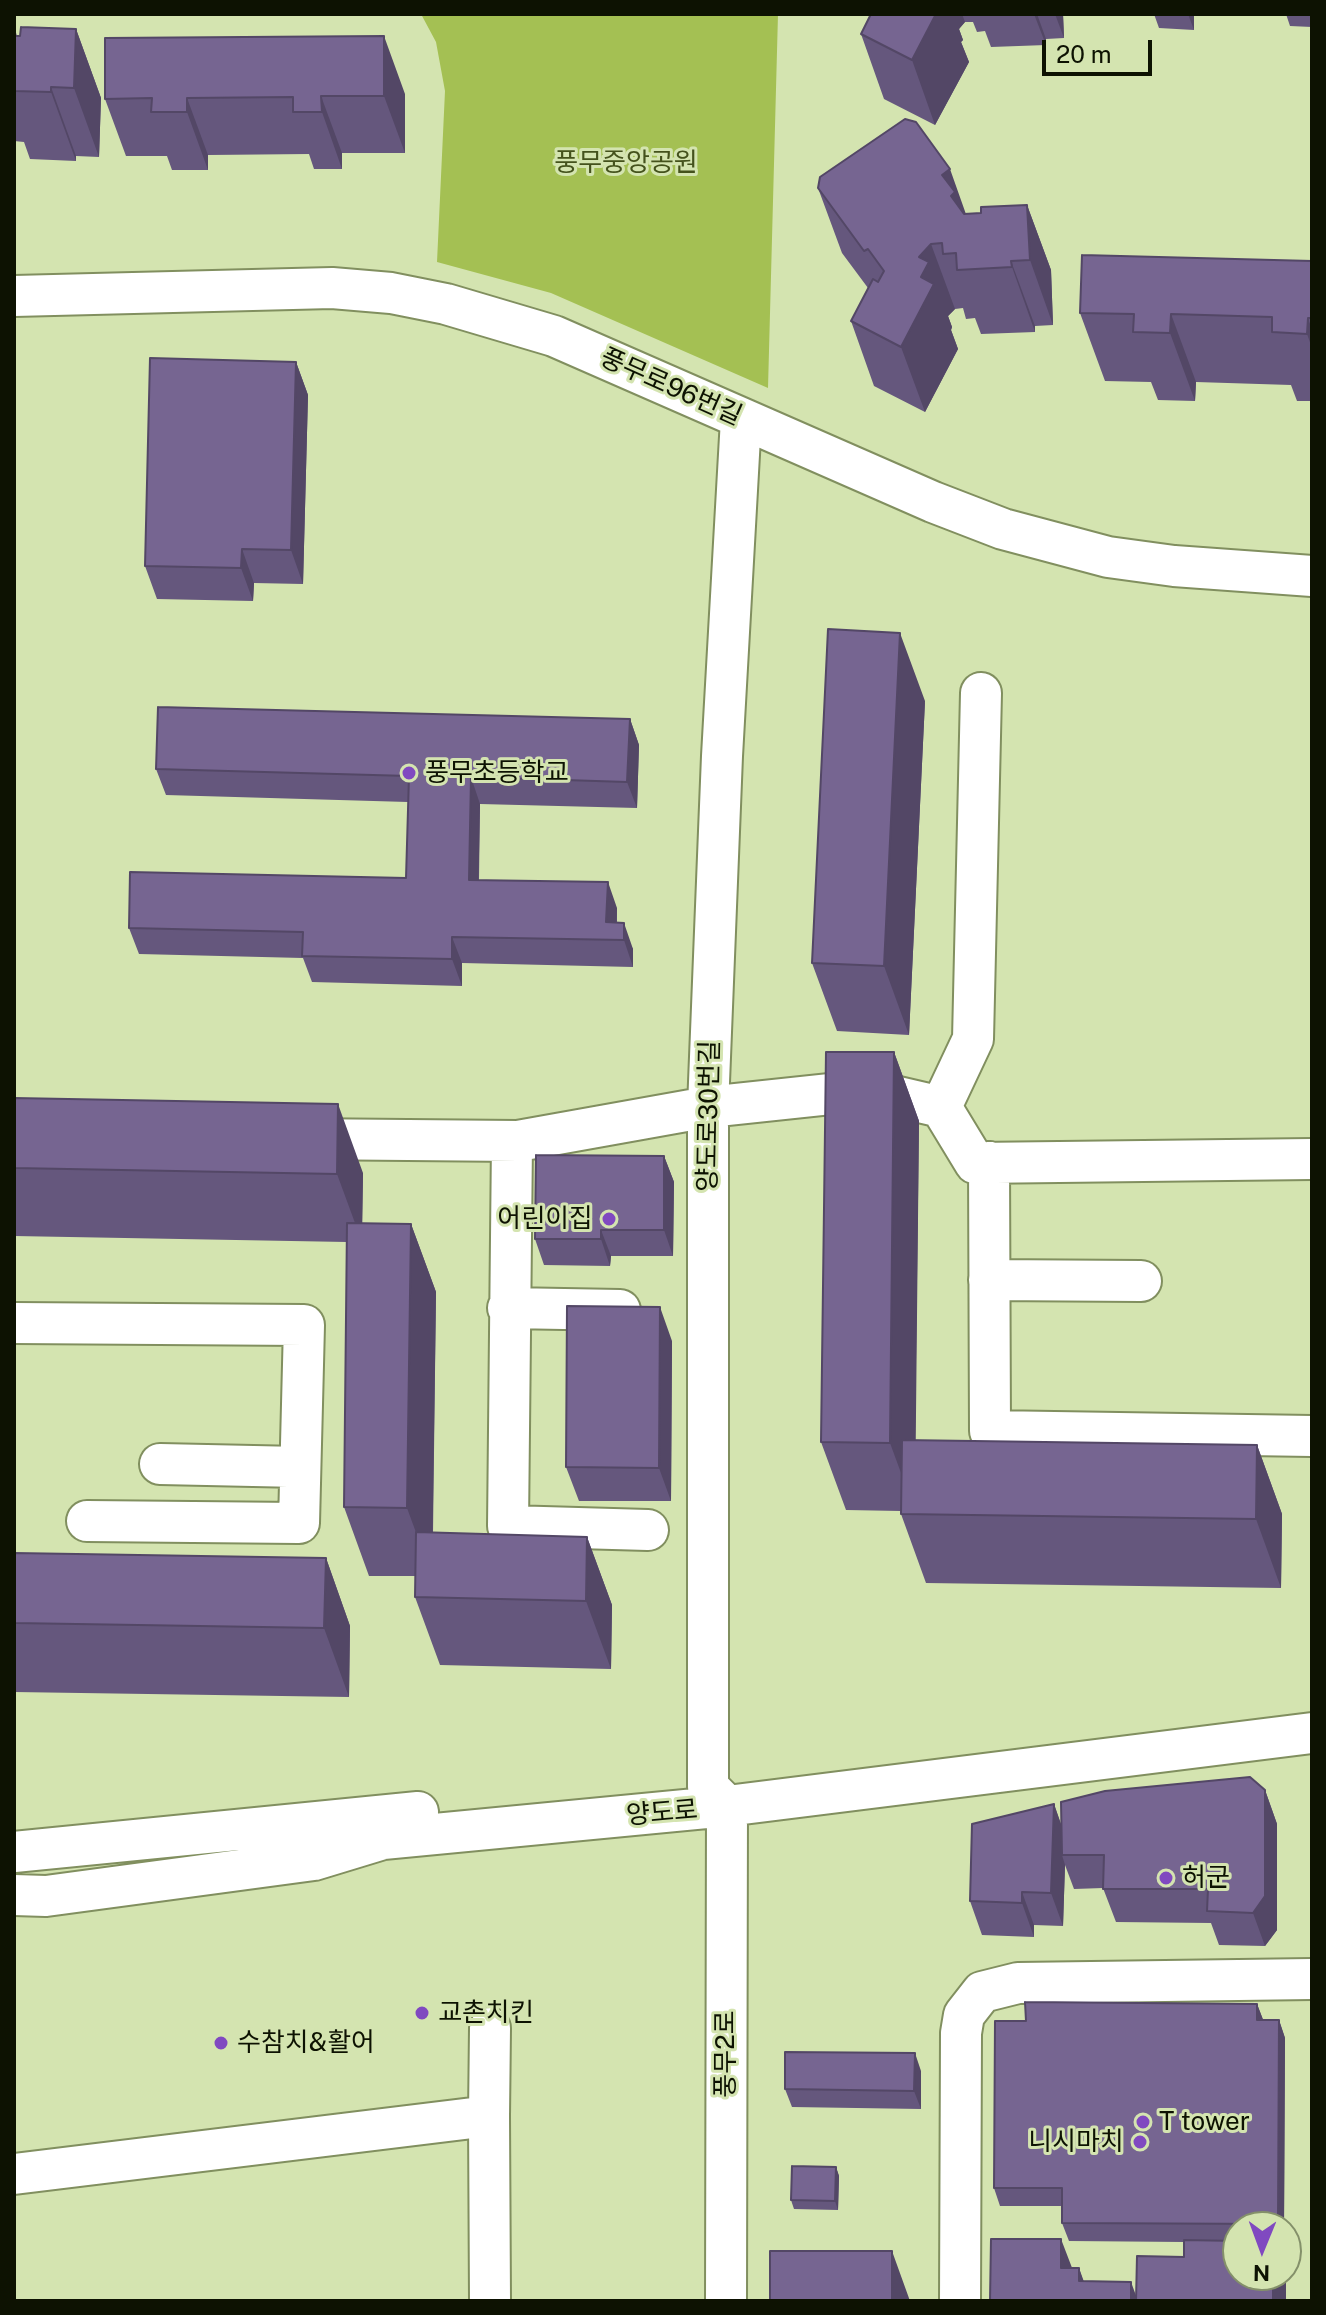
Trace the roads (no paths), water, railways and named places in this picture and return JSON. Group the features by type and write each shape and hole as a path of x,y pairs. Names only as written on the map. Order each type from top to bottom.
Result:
{"street":[{"name":"풍무로96번길","path":"14,296 262,288 391,293 446,304 554,336 933,502 1058,544 1174,566 1312,576"},
{"name":"양도로30번길","path":"717,1796 708,1107 741,419"},
{"path":"941,1107 973,1039 981,693"},
{"path":"263,1139 512,1141 708,1107 868,1090 941,1107 975,1163 1312,1159"},
{"path":"512,1141 508,1526 648,1530"},
{"path":"989,1162 990,1431 1312,1436"},
{"path":"989,1280 1141,1281"},
{"path":"508,1308 637,1310"},
{"path":"14,1323 304,1325 299,1523 87,1521"},
{"path":"160,1464 300,1467"},
{"name":"양도로","path":"14,1895 46,1896 314,1860 383,1839 1312,1713"},
{"name":"양도로","path":"14,1852 304,1820 717,1796 1312,1733"},
{"name":"풍무2로","path":"717,1796 726,2301"},
{"path":"960,2301 961,2033 964,2015 982,1992 1018,1983 1312,1979"},
{"path":"490,2028 490,2301"},
{"path":"14,2174 489,2116"}],"place":[{"name":"풍무초등학교","path":"409,773"},
{"name":"어린이집","path":"609,1219"},
{"name":"허군","path":"1166,1878"},
{"name":"교촌치킨","path":"422,2013"},
{"name":"수참치&활어","path":"221,2043"},
{"name":"T tower","path":"1143,2122"},
{"name":"니시마치","path":"1140,2142"}],"park label":[{"name":"풍무중앙공원","path":"626,163"}]}
